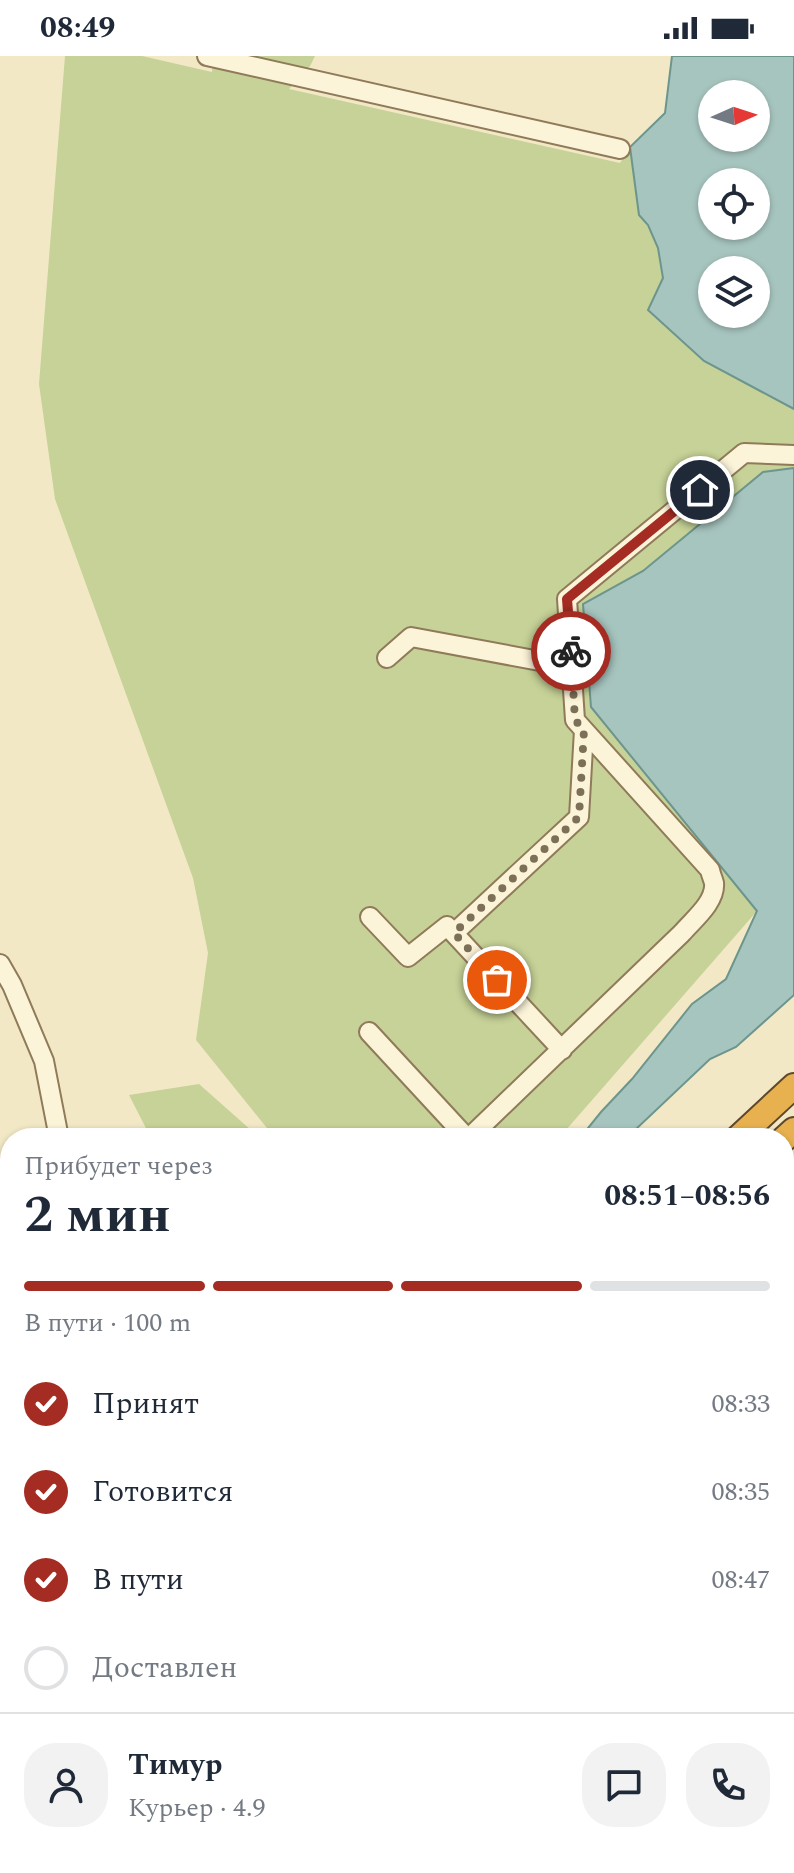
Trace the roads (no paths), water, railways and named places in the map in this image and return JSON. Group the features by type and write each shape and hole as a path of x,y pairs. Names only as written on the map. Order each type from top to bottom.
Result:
{"highway":[{"path":"749,1128 794,1086"}],"lane":[{"path":"207,56 620,149"},
{"path":"479,1128 682,933 712,896 714,885 710,870 575,720 567,599 744,453 794,455"},
{"path":"387,658 411,637 572,667"},
{"path":"454,933 579,817 584,730"},
{"path":"370,917 408,957 447,926 562,1050"},
{"path":"0,964 44,1061 57,1128"},
{"path":"369,1032 459,1128"}],"water":[{"path":"672,56 794,56 794,409 704,361 648,310 663,278 658,248 648,225 639,215 630,147 665,113"},
{"path":"794,468 794,995 736,1047 710,1059 637,1128 588,1128 692,1004 726,979 757,911 591,707 583,604 643,571 763,472"}]}
